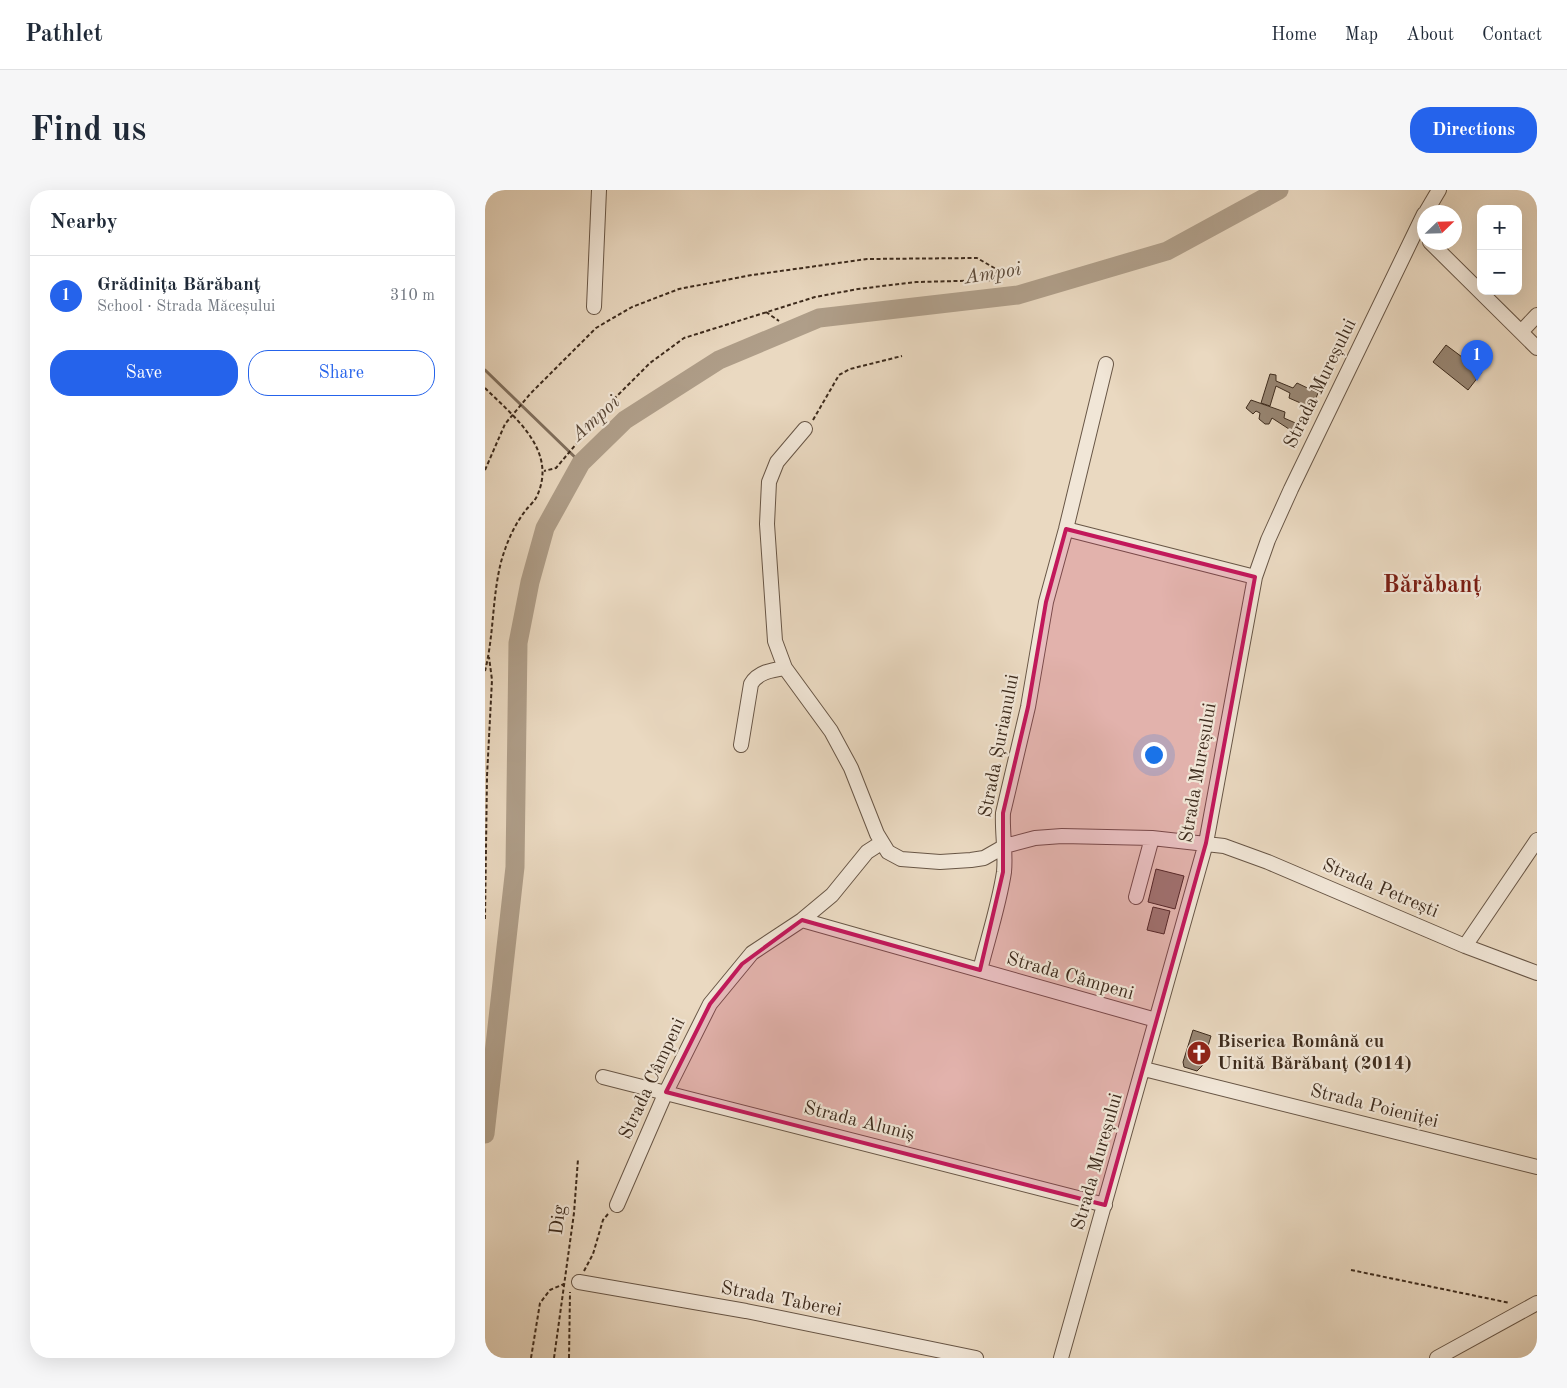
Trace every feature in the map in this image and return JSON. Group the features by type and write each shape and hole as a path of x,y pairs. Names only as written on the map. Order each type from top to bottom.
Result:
{"street":[{"path":"594,307 599,190"},
{"name":"Strada Mureșului","path":"1430,205 1439,190"},
{"name":"Strada Mureșului","path":"1061,1358 1144,1069 1206,843 1255,577 1268,540 1291,489 1417,240"},
{"path":"1438,250 1537,348"},
{"path":"1521,332 1537,315"},
{"name":"Strada Șurianului","path":"979,970 1003,872 1005,846 1002,831 1003,813 1028,707 1046,602 1066,529 1106,364"},
{"path":"805,429 777,462 769,482 766,501 772,626 785,668 831,731 851,768 881,843"},
{"path":"1066,529 1255,577"},
{"path":"741,745 751,684 755,678 762,674 785,668"},
{"name":"Strada Petrești","path":"881,843 888,852 901,859 940,862 984,858 1005,846 1035,838 1062,836 1152,838 1206,843 1238,850 1465,946 1537,973"},
{"path":"1136,897 1152,838"},
{"path":"1465,946 1537,840"},
{"name":"Strada Câmpeni","path":"617,1205 666,1092 710,1004 736,970 752,953 802,920 831,895 867,852 881,843"},
{"name":"Strada Câmpeni","path":"802,920 1156,1020"},
{"name":"Strada Poieniței","path":"1144,1069 1537,1167"},
{"name":"Strada Aluniș","path":"603,1076 1105,1205"},
{"name":"Strada Taberei","path":"579,1282 746,1311 943,1354 976,1358"},
{"path":"1437,1358 1537,1303"}],"path":[{"path":"485,470 493,448 505,424 512,415 530,394 596,328 632,307 679,289 752,275 867,259 977,258 1003,273 1004,277 999,280 916,282 858,289 815,297 684,338 650,363 613,400 556,468 544,471"},
{"path":"766,312 779,321"},
{"path":"805,429 815,418 828,390 839,376 850,369 902,356"},
{"path":"485,388 532,438 540,454 544,471 537,497 525,511 511,534 502,560 496,583 489,655 485,671"},
{"path":"485,919 488,743 492,680 489,655"},
{"name":"Dig","path":"554,1358 578,1159"},
{"path":"569,1358 570,1292 579,1282 593,1254 603,1220 617,1205"},
{"path":"1351,1270 1511,1303"},
{"path":"531,1358 540,1303 550,1290 564,1284 579,1282"}],"highlighted area":[{"path":"1066,529 1255,577 1206,843 1105,1205 666,1092 710,1004 742,964 802,920 980,970 1003,872 1003,813 1028,707 1046,602"}],"building":[{"path":"1446,345 1482,372 1468,390 1433,362"},
{"path":"1270,374 1276,375 1276,381 1293,388 1297,383 1318,393 1312,408 1289,398 1290,393 1276,386 1270,406 1261,403"},
{"path":"1251,400 1285,412 1284,418 1300,425 1298,430 1292,431 1272,418 1269,424 1265,424 1259,419 1260,413 1256,411 1253,414 1246,408"},
{"path":"1156,869 1184,876 1175,909 1148,902"},
{"path":"1153,907 1170,911 1164,934 1147,930"},
{"path":"1193,1030 1211,1036 1202,1066 1197,1071 1184,1067 1183,1062"}],"waterway":[{"name":"Ampoi","path":"485,1134 515,867 518,643 530,582 545,528 581,463 625,420 719,360 819,318 1018,295 1167,251 1279,190"},
{"path":"485,370 581,463"}],"place":[{"name":"Grădinița Bărăbanț","path":"1477,381"},
{"name":"Biserica Română cu Unită Bărăbanț (2014)","path":"1199,1053"}],"district":[{"name":"Bărăbanț","path":"1432,586"}]}
